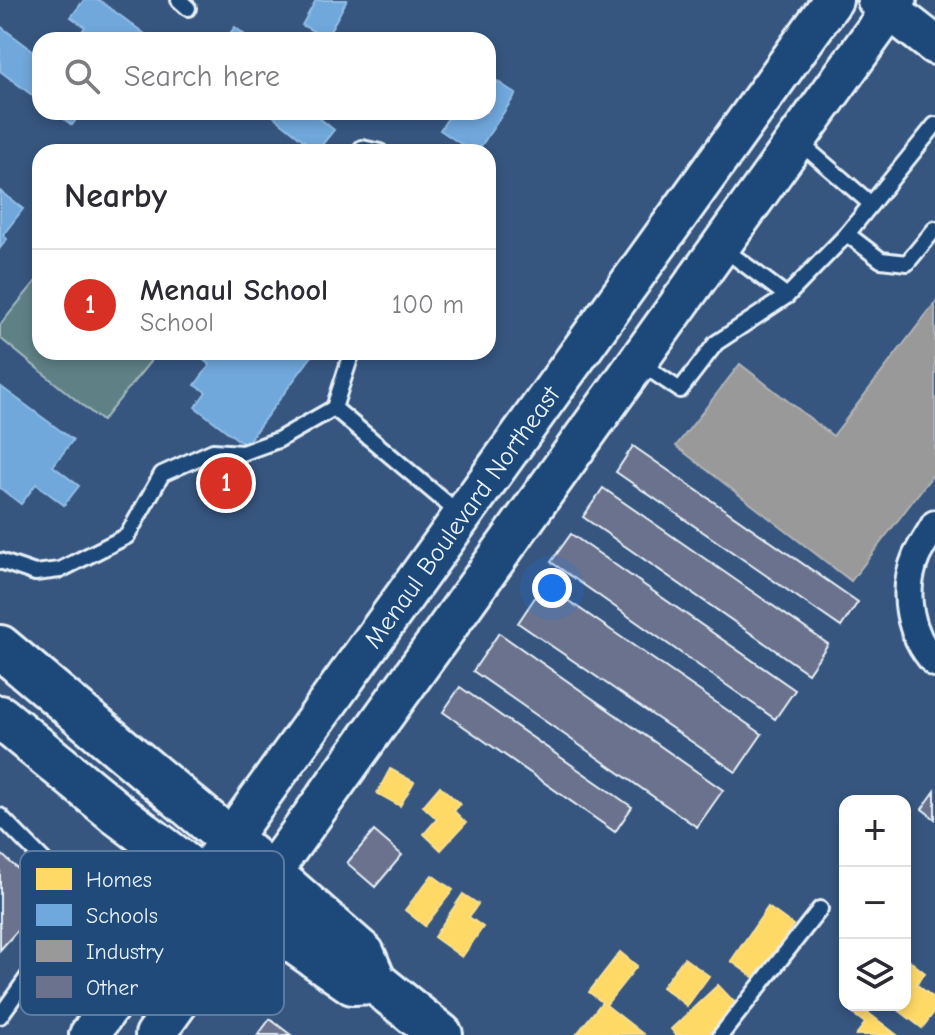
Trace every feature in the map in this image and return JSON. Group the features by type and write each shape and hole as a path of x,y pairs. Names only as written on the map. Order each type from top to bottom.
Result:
{"main road":[{"name":"Menaul Boulevard Northeast","path":"221,851 833,0"},
{"name":"Menaul Boulevard Northeast","path":"284,854 796,140 888,3"},
{"path":"888,3 935,45"},
{"path":"462,517 504,546"},
{"path":"0,647 245,851"},
{"path":"0,717 167,851"},
{"path":"284,884 363,954 375,982 441,1035"},
{"path":"284,935 353,983 375,982"},
{"name":"Menaul Boulevard Northeast","path":"89,1035 103,1015"},
{"name":"Menaul Boulevard Northeast","path":"155,1035 169,1015"}],"street":[{"path":"935,524 915,558 909,595 909,614 916,636 935,663"}],"lane":[{"path":"637,361 680,390 716,343 787,296 847,234 934,129"},
{"path":"796,140 871,204"},
{"path":"847,234 881,260 907,263 935,229"},
{"path":"720,246 787,296"},
{"path":"0,561 35,573 60,570 127,536 162,474 213,451 242,453 278,440 334,408 349,360"},
{"path":"334,408 462,517"},
{"path":"0,816 35,851"},
{"path":"721,1035 820,909"},
{"path":"0,1016 20,988"}],"green space":[{"path":"32,286 32,360 152,360 102,421 0,338 0,325"}],"building: Homes":[{"path":"390,769 414,782 400,806 377,793"},
{"path":"440,786 460,804 454,811 466,823 441,850 424,834 437,819 423,806"},
{"path":"432,875 453,890 425,926 405,910"},
{"path":"463,894 478,904 469,917 483,927 462,957 434,937"},
{"path":"768,907 793,925 756,979 731,961"},
{"path":"620,952 637,966 606,1005 643,1034 576,1035 602,1002 589,992"},
{"path":"684,958 709,976 687,1006 662,987"},
{"path":"911,962 925,973 916,984 935,999 935,1011 922,1028 900,1011 911,1011"},
{"path":"718,985 738,1006 708,1035 676,1035 671,1029"},
{"path":"866,1011 897,1035 856,1035 865,1023 852,1013"}],"building: Schools":[{"path":"84,0 99,0 142,32 82,32 85,27 71,17"},
{"path":"316,0 347,0 329,32 315,32 302,25"},
{"path":"0,26 32,50 32,95 0,71"},
{"path":"496,80 516,94 482,144 461,144 440,130 447,120 496,120"},
{"path":"278,120 322,120 334,130 323,144 308,144"},
{"path":"0,191 23,209 3,235 7,239 0,248"},
{"path":"203,360 309,360 245,445 195,407 206,392 195,385 210,365"},
{"path":"0,386 73,440 53,466 79,486 64,505 36,484 21,504 0,488"}],"building: Industry":[{"path":"935,303 935,472 851,581 676,446 740,364 833,436"}],"building: Other":[{"path":"633,446 858,602 841,627 616,472"},
{"path":"603,488 828,644 808,673 583,517"},
{"path":"571,534 795,690 775,719 551,562"},
{"path":"544,584 762,734 736,772 518,623"},
{"path":"499,633 723,790 697,827 473,671"},
{"path":"460,687 632,807 615,832 443,712"},
{"path":"935,791 935,819 922,809"},
{"path":"374,831 402,855 375,887 347,863"},
{"path":"0,853 20,871 20,928 0,950"},
{"path":"270,1019 291,1035 258,1035"}],"place":[{"name":"Menaul School","path":"226,483"}]}
